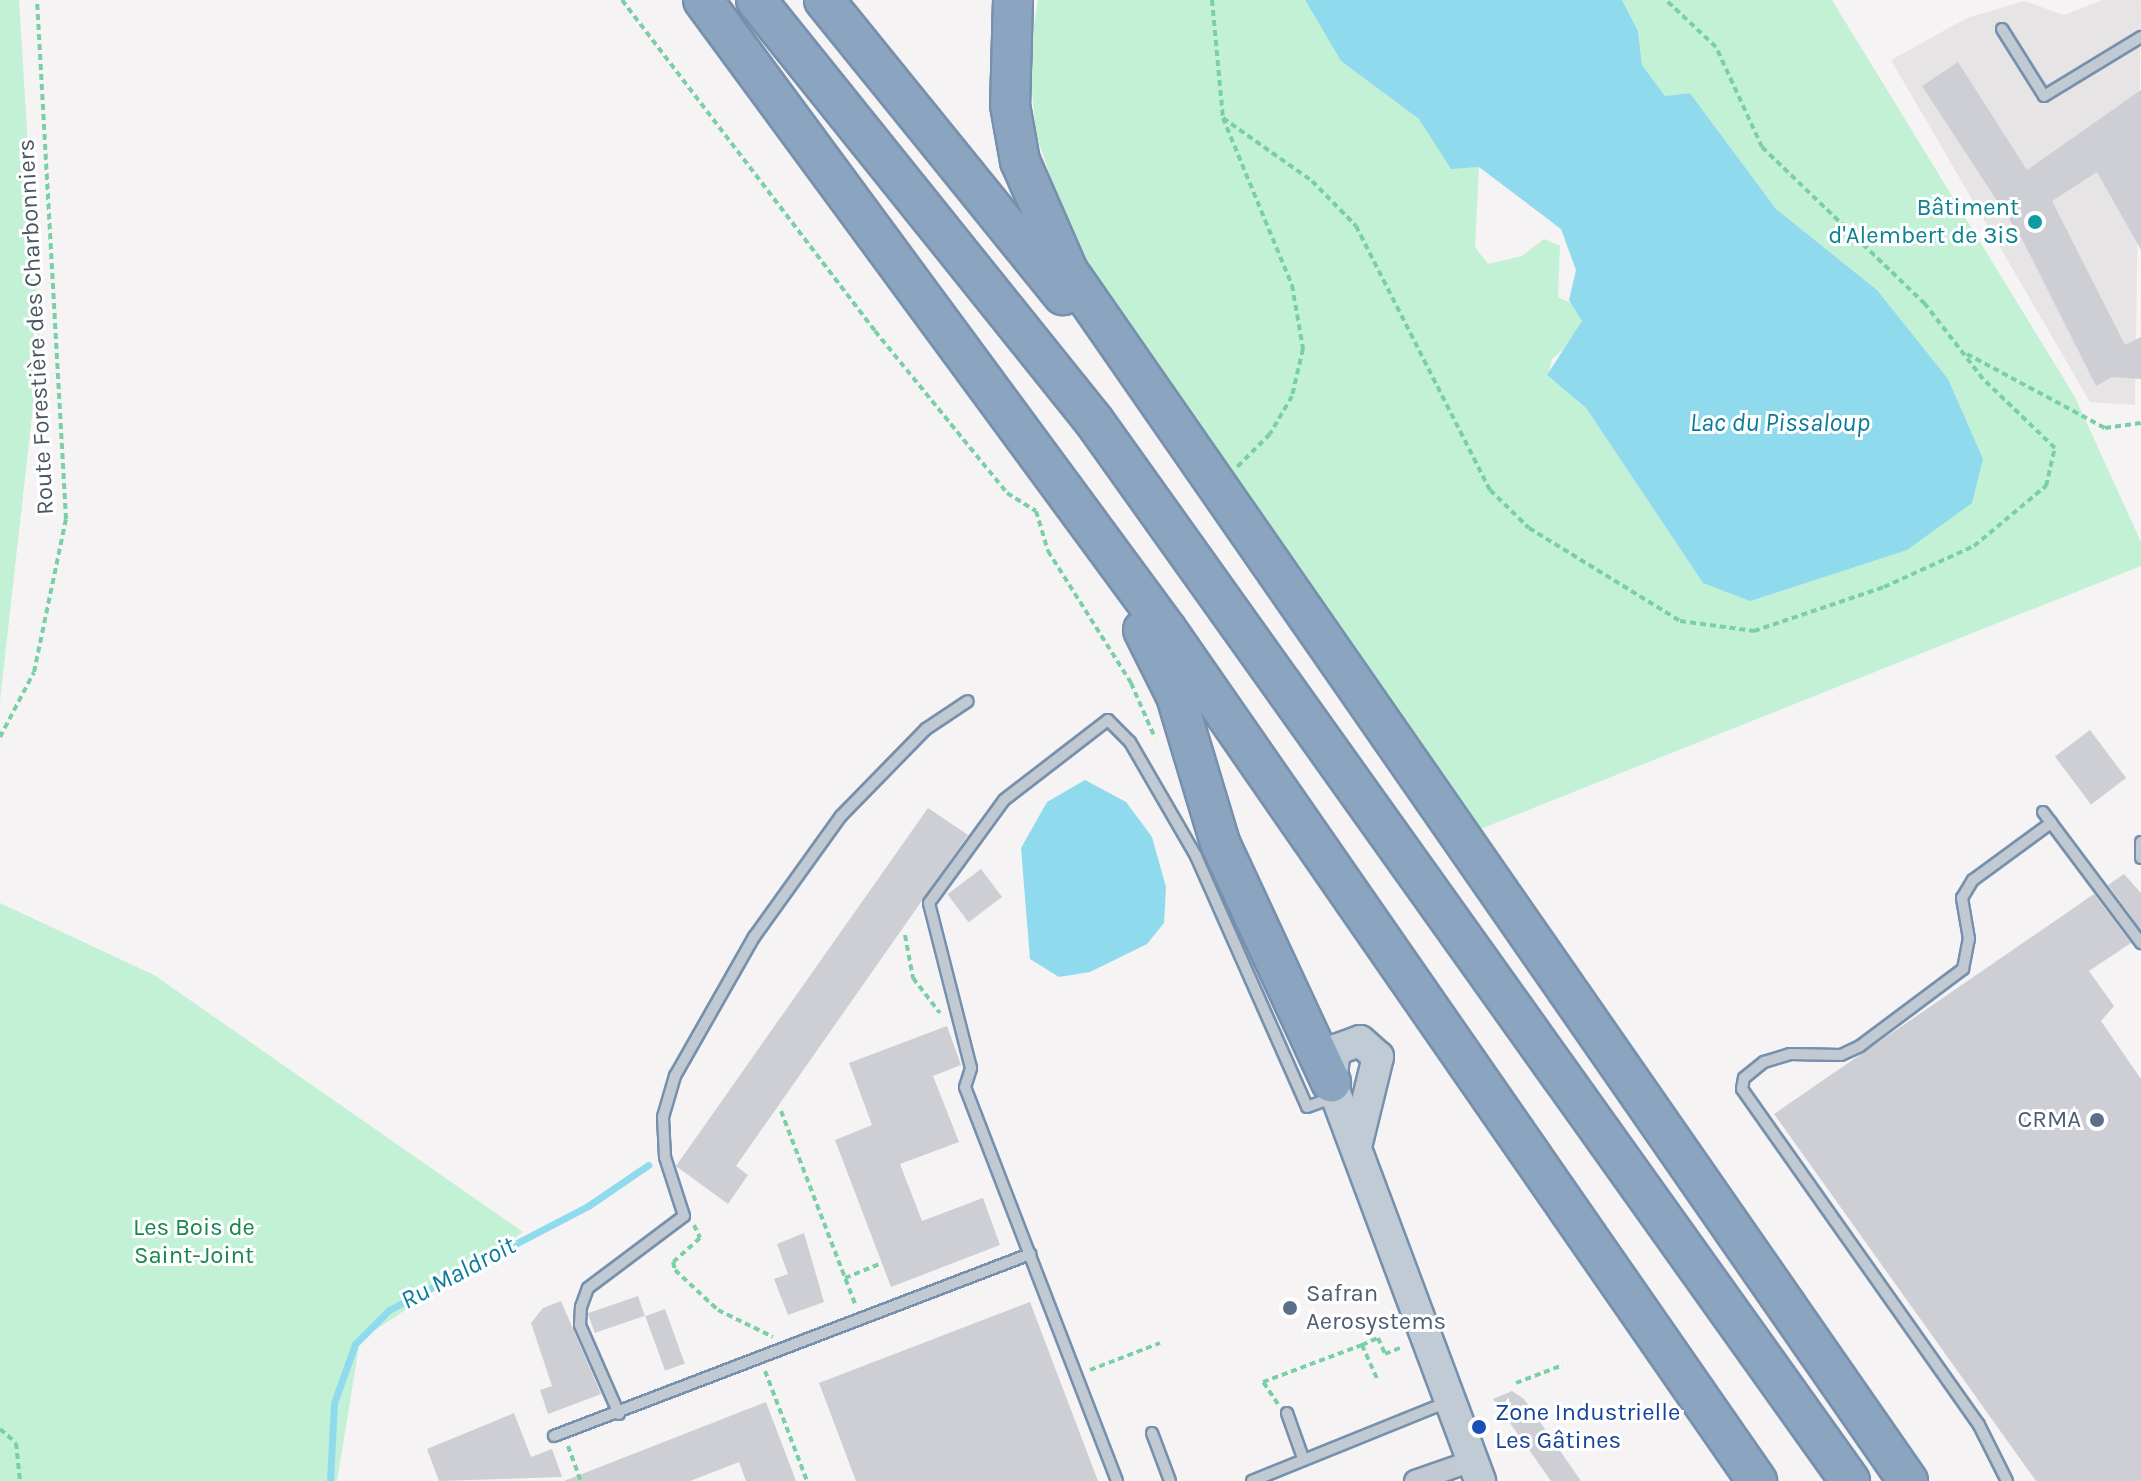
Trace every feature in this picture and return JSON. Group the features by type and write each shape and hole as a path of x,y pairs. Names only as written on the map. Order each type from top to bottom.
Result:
{"highway":[{"path":"703,0 1099,535 1757,1481"},
{"path":"756,0 1094,421 1850,1481"},
{"path":"824,0 1166,420"},
{"path":"1013,0 1010,105 1020,161 1068,271 1166,420 1868,1415 1908,1481"},
{"path":"1099,535 1106,576 1176,696 1220,843 1333,1089"},
{"path":"1868,1415 1924,1481"}],"street":[{"path":"1356,1147 1378,1057 1360,1041 1346,1043 1335,1050 1333,1089 1476,1471 1415,1481"}],"lane":[{"path":"2002,29 2044,96 2141,37"},
{"path":"619,1414 580,1325 581,1307 588,1288 684,1216 665,1157 663,1117 675,1076 754,937 841,816 926,729 968,701"},
{"path":"1117,1481 965,1087 971,1068 955,1023 929,903 1004,800 1108,720 1130,742 1196,856 1307,1107 1333,1089"},
{"path":"2043,812 2141,943"},
{"path":"2007,1481 1979,1425 1742,1089 1744,1078 1764,1062 1790,1054 1841,1055 1860,1046 1963,969 1969,939 1962,898 1973,880 2051,823"},
{"path":"2141,842 2141,858"},
{"path":"558,1434 619,1414 861,1317 1030,1254"},
{"path":"1252,1481 1450,1401"},
{"path":"1287,1413 1303,1458"},
{"path":"1152,1433 1170,1481"}],"path":[{"name":"Route Forestière des Charbonniers","path":"0,737 34,672 66,519 37,0"},
{"path":"622,0 875,331 1007,493 1036,511 1048,551 1131,683 1157,741"},
{"path":"1212,0 1223,118 1292,285 1303,349 1292,396 1270,434 1251,458 1212,484"},
{"path":"1223,118 1312,181 1356,226 1490,490 1529,528 1680,621 1754,631 1813,614 1974,546 2014,519 2046,486 2055,448 1962,351 1925,304 1762,147 1716,47 1666,0"},
{"path":"1962,351 2105,428 2141,423"},
{"path":"905,935 913,978 955,1023"},
{"path":"781,1111 861,1317"},
{"path":"684,1216 700,1238 673,1262 675,1270 718,1310 780,1340 804,1332 807,1339"},
{"path":"845,1278 879,1264"},
{"path":"1287,1413 1263,1382 1378,1338 1385,1354 1426,1335"},
{"path":"1077,1376 1160,1343"},
{"path":"1362,1345 1377,1379"},
{"path":"761,1359 807,1481"},
{"path":"1516,1383 1563,1365"},
{"path":"0,1429 16,1443 20,1481"},
{"path":"558,1434 581,1481"}],"shaded area":[{"path":"2103,0 2141,0 2135,405 2090,402 1891,60 1967,18 2024,1 2064,15"}],"green space":[{"path":"0,0 19,0 40,344 0,701"},
{"path":"1038,0 1305,0 1341,61 1420,119 1451,168 1479,167 1475,247 1488,264 1522,256 1544,239 1560,246 1558,297 1577,306 1582,321 1575,340 1552,359 1548,376 1586,408 1703,583 1750,600 1947,379 1877,290 1776,209 1690,93 1665,96 1642,65 1638,31 1622,0 1832,0 2075,397 2141,542 2141,566 1478,830 1123,321 1068,228 1036,134 1029,58"},
{"name":"Les Bois de Saint-Joint","path":"0,903 154,975 523,1232 360,1340 337,1481 0,1481"}],"water":[{"name":"Lac du Pissaloup","path":"1305,0 1622,0 1638,31 1642,65 1665,96 1690,93 1776,209 1877,290 1948,379 1983,459 1972,503 1907,550 1750,601 1703,583 1586,408 1547,375 1582,321 1569,300 1576,270 1561,229 1479,167 1451,169 1419,119 1341,61"},
{"path":"1085,780 1126,802 1152,837 1166,887 1164,923 1147,944 1090,972 1059,977 1030,959 1021,848 1047,802"}],"building":[{"name":"Bâtiment d'Alembert de 3iS","path":"1958,62 2027,170 2141,90 2141,250 2097,172 2052,201 2125,345 2141,337 2141,379 2112,377 2096,386 2022,239 1922,86"},
{"path":"2090,730 2126,778 2091,804 2055,756"},
{"path":"928,808 968,835 736,1166 748,1175 728,1204 676,1166"},
{"path":"981,869 1002,897 969,922 947,894"},
{"path":"2124,874 2141,893 2141,930 2108,885"},
{"path":"2094,894 2131,943 2089,971 2114,1006 2101,1021 2141,1079 2141,1481 2036,1481 1774,1114"},
{"path":"947,1026 961,1065 933,1076 959,1142 900,1164 922,1221 983,1198 1000,1245 891,1287 835,1140 872,1125 849,1063"},
{"path":"804,1233 824,1302 788,1315 774,1279 788,1274 777,1244"},
{"path":"638,1296 645,1316 595,1333 588,1313"},
{"path":"561,1301 601,1394 548,1414 540,1390 552,1386 531,1323 543,1308"},
{"path":"1030,1302 1098,1481 856,1481 819,1383"},
{"path":"665,1309 685,1364 665,1371 645,1316"},
{"path":"1512,1391 1524,1399 1581,1481 1551,1481 1493,1399"},
{"path":"766,1402 796,1481 746,1481 739,1462 690,1481 564,1481"},
{"path":"514,1413 531,1457 552,1449 562,1477 439,1481 427,1449"}],"waterway":[{"name":"Ru Maldroit","path":"330,1481 334,1403 355,1344 389,1310 588,1206 648,1165"}],"place":[{"name":"Bâtiment d'Alembert de 3iS","path":"2035,222"},
{"name":"CRMA","path":"2097,1120"},
{"name":"Safran Aerosystems","path":"1290,1308"},
{"name":"Zone Industrielle Les Gâtines","path":"1479,1427"}]}
